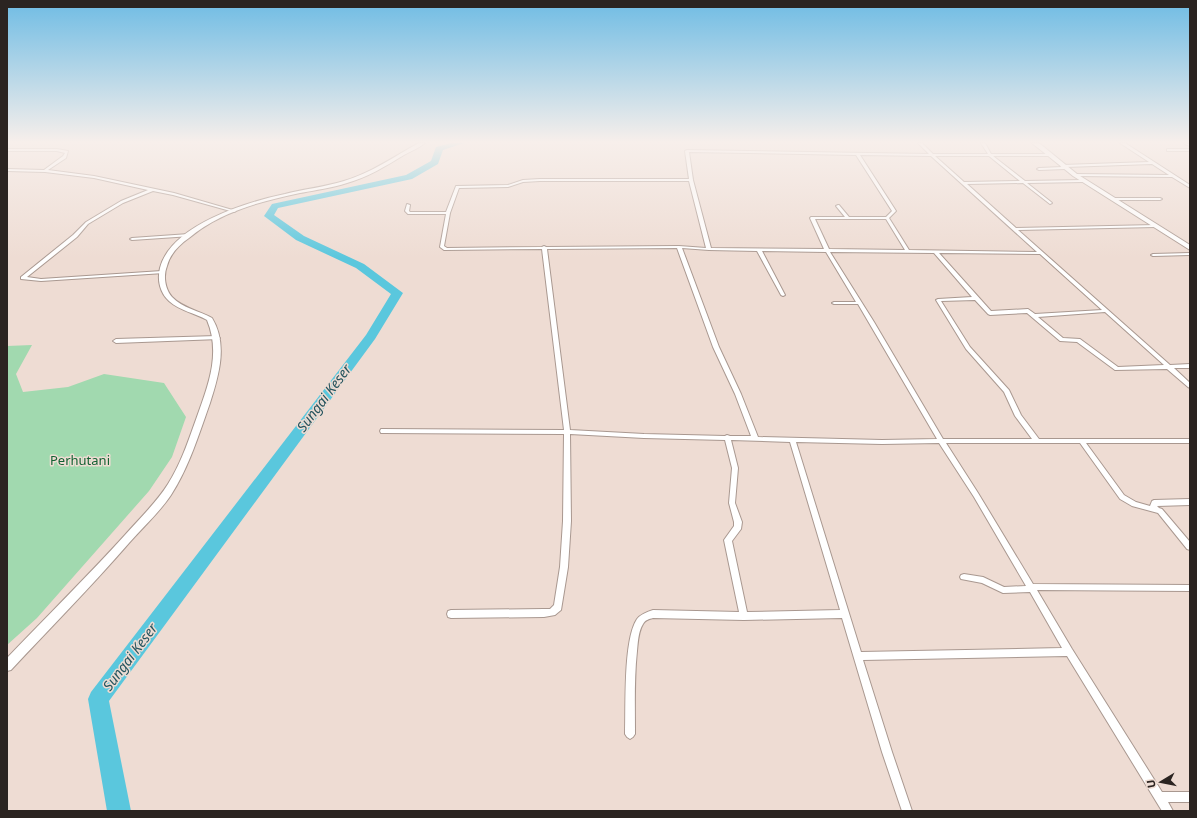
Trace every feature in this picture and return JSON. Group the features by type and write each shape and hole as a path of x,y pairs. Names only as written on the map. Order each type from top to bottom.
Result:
{"highway":[{"path":"1084,181 1190,248"}],"street":[{"path":"112,181 234,211"},
{"path":"7,666 91,581 162,500 173,483 210,392 218,358 218,338 210,319 181,307 167,294 161,281 162,272 163,265 173,249 202,226 234,211 273,198 350,181"},
{"path":"522,181 508,186 460,186 456,188 448,213 442,240 443,249 679,247 759,250 907,250 1040,253"},
{"path":"691,181 709,249"},
{"path":"875,181 894,211 886,218 812,218 817,234 1069,652 1168,811"},
{"path":"963,183 1079,181"},
{"path":"1182,181 1190,187"},
{"path":"963,183 1104,311 1190,386"},
{"path":"1025,183 1050,204"},
{"path":"151,190 122,202 88,223 71,239 23,278 42,280 162,272"},
{"path":"1114,199 1160,199"},
{"path":"408,205 407,211 409,213 448,213"},
{"path":"838,206 847,217"},
{"path":"886,218 907,250"},
{"path":"1015,229 1156,226"},
{"path":"132,239 189,235"},
{"path":"451,614 544,613 552,612 558,607 564,567 566,529 567,432 544,247"},
{"path":"679,247 716,347 738,394 755,438"},
{"path":"759,250 783,295"},
{"path":"935,251 990,313 1026,310 1062,340 1078,340 1088,349 1117,369 1190,366"},
{"path":"1153,254 1190,254"},
{"path":"976,298 938,300 968,348 1007,391 1018,416 1037,442"},
{"path":"834,303 859,303"},
{"path":"1034,316 1104,311"},
{"path":"116,341 218,338"},
{"path":"383,431 567,432 644,436 942,441 1190,441"},
{"path":"727,437 735,468 736,476 732,503 738,522 738,528 728,540 744,616"},
{"path":"792,439 844,614 859,656 887,752 907,811"},
{"path":"1082,442 1125,500 1139,506 1156,509 1163,514 1190,547"},
{"path":"1156,509 1153,505 1154,503 1190,502"},
{"path":"964,577 983,580 1003,590 1031,588 1190,588"},
{"path":"630,734 634,640 638,624 643,617 654,614 744,616 844,614"},
{"path":"859,656 1069,652"},
{"path":"1159,797 1190,797"}],"green space":[{"name":"Perhutani","path":"32,345 16,374 23,392 68,387 104,374 164,383 186,417 172,457 149,491 37,618 7,645 7,346"}],"waterway":[{"name":"Sungai Keser","path":"119,811 98,699 371,336 397,293 360,266 300,238 269,216 275,206 390,181"}]}
